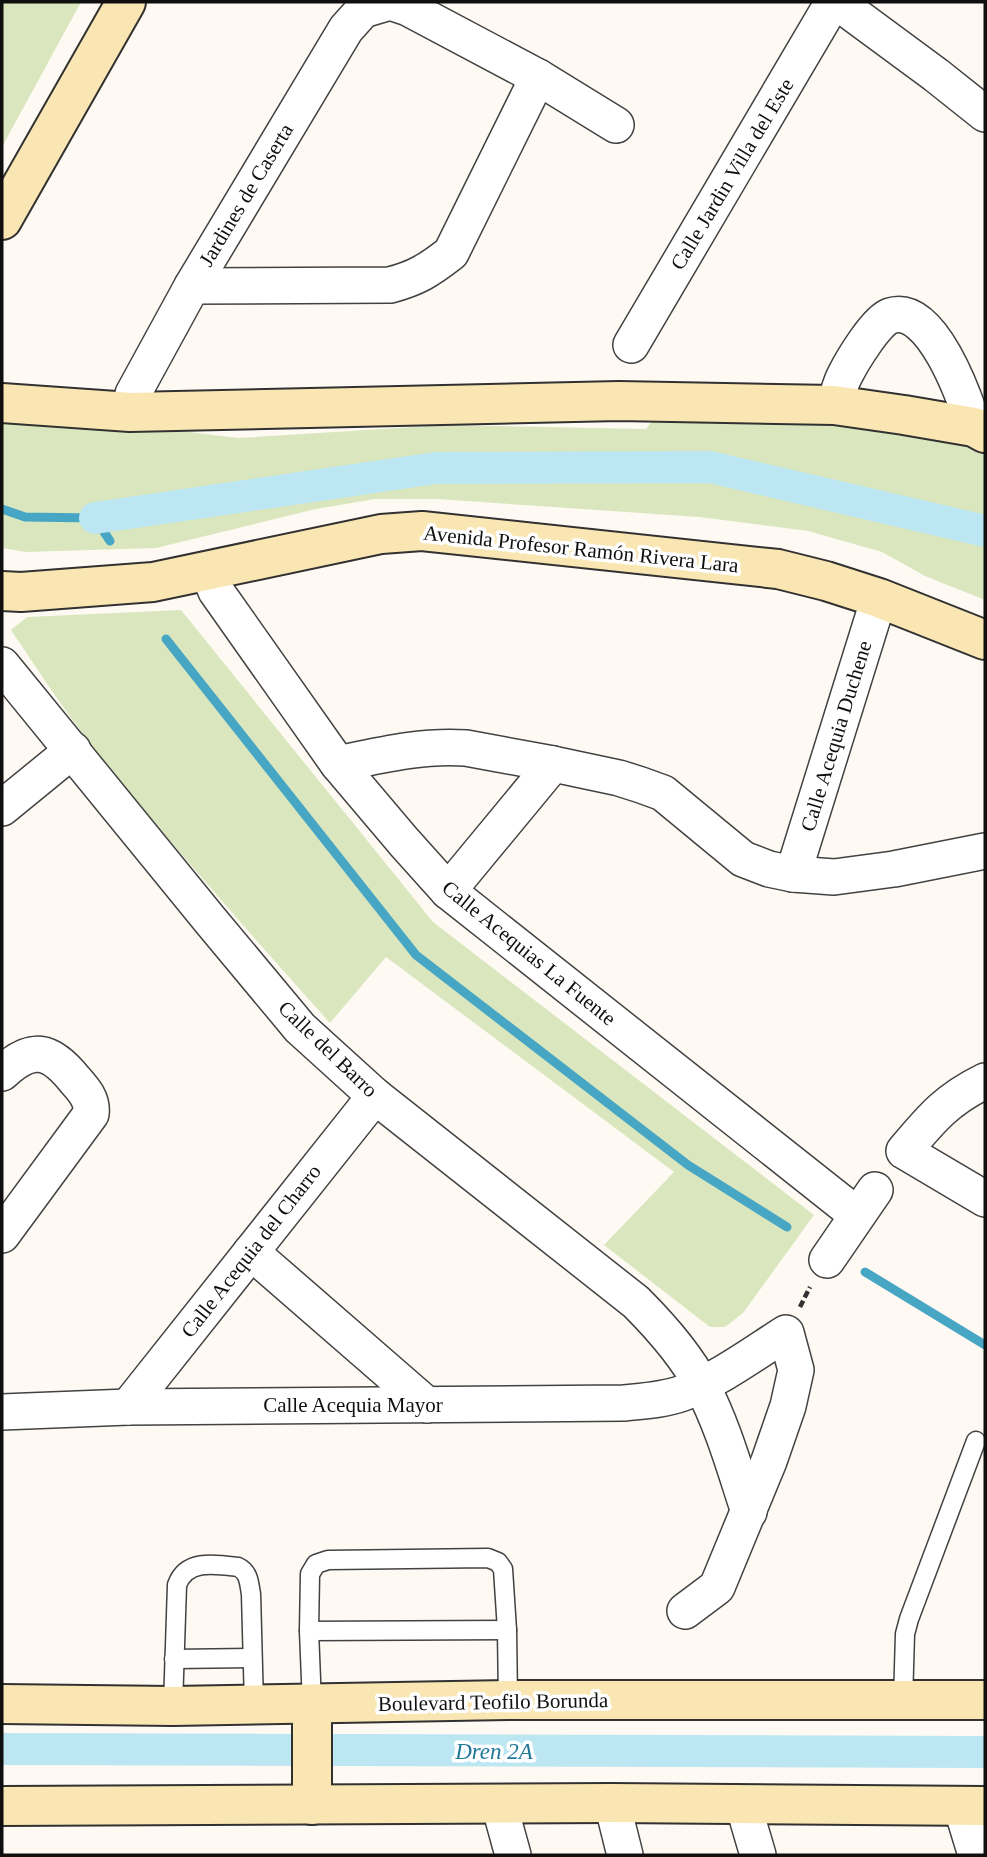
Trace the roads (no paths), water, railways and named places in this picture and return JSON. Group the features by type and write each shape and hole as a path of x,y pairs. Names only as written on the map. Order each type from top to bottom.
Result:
{"street":[{"path":"2,220 126,2"},
{"path":"390,2 408,8 538,77 616,125"},
{"name":"Jardines de Caserta","path":"130,412 133,394 192,286 346,29 363,10 390,2"},
{"path":"835,2 985,114"},
{"name":"Calle Jardin Villa del Este","path":"631,345 835,2"},
{"path":"192,286 390,285 414,278 431,269 451,254 538,77"},
{"path":"834,405 845,376 874,328 889,316 903,315 916,321 933,335 979,430"},
{"path":"2,403 130,412 619,401 834,405 979,430"},
{"name":"Avenida Profesor Ramón Rivera Lara","path":"2,591 21,592 153,582 381,534 422,531 778,569 879,598 985,640"},
{"name":"Calle Acequias La Fuente","path":"208,570 216,591 338,764 447,891 867,1203 827,1260"},
{"name":"Calle Acequia Duchene","path":"793,874 879,598"},
{"name":"Calle del Barro","path":"2,665 300,1028 375,1096 636,1302 662,1328 701,1385 719,1425 749,1512"},
{"path":"338,764 421,748 466,748 619,778 663,793 743,859 769,869 793,874 834,877 894,869 985,851"},
{"path":"2,808 73,750"},
{"path":"447,891 553,764"},
{"path":"2,1073 16,1059 33,1055 52,1058 62,1064 85,1092 91,1109 2,1235"},
{"path":"985,1081 963,1091 938,1111 904,1152 985,1199"},
{"name":"Calle Acequia del Charro","path":"128,1407 375,1096"},
{"path":"251,1252 426,1405"},
{"name":"Calle Acequia Mayor","path":"2,1412 128,1407 624,1403 657,1400 701,1385 786,1333 796,1370 788,1406 749,1512"},
{"path":"685,1611 717,1587 749,1512"},
{"name":"Boulevard Teofilo Borunda","path":"2,1704 254,1705 312,1714 508,1700 985,1700"},
{"path":"312,1714 313,1792"},
{"path":"2,1806 313,1792 499,1804 973,1806 976,1855"},
{"path":"612,1803 625,1855"},
{"path":"499,1804 513,1855"},
{"path":"743,1804 758,1855"}],"lane":[{"path":"903,1701 905,1634 909,1619 976,1441"},
{"path":"312,1714 310,1574 316,1564 328,1560 488,1558 498,1562 503,1569 508,1700"},
{"path":"173,1706 177,1585 186,1570 203,1564 238,1567 246,1574 251,1594 254,1705"},
{"path":"309,1631 506,1630"},
{"path":"174,1659 252,1658"}],"waterway":[{"path":"95,518 436,468 710,467 985,531"},
{"path":"2,509 25,517 95,518 110,541"},
{"path":"166,639 416,955 688,1165 787,1227"},
{"path":"865,1272 985,1345"},
{"name":"Dren 2A","path":"2,1749 985,1752"}]}
